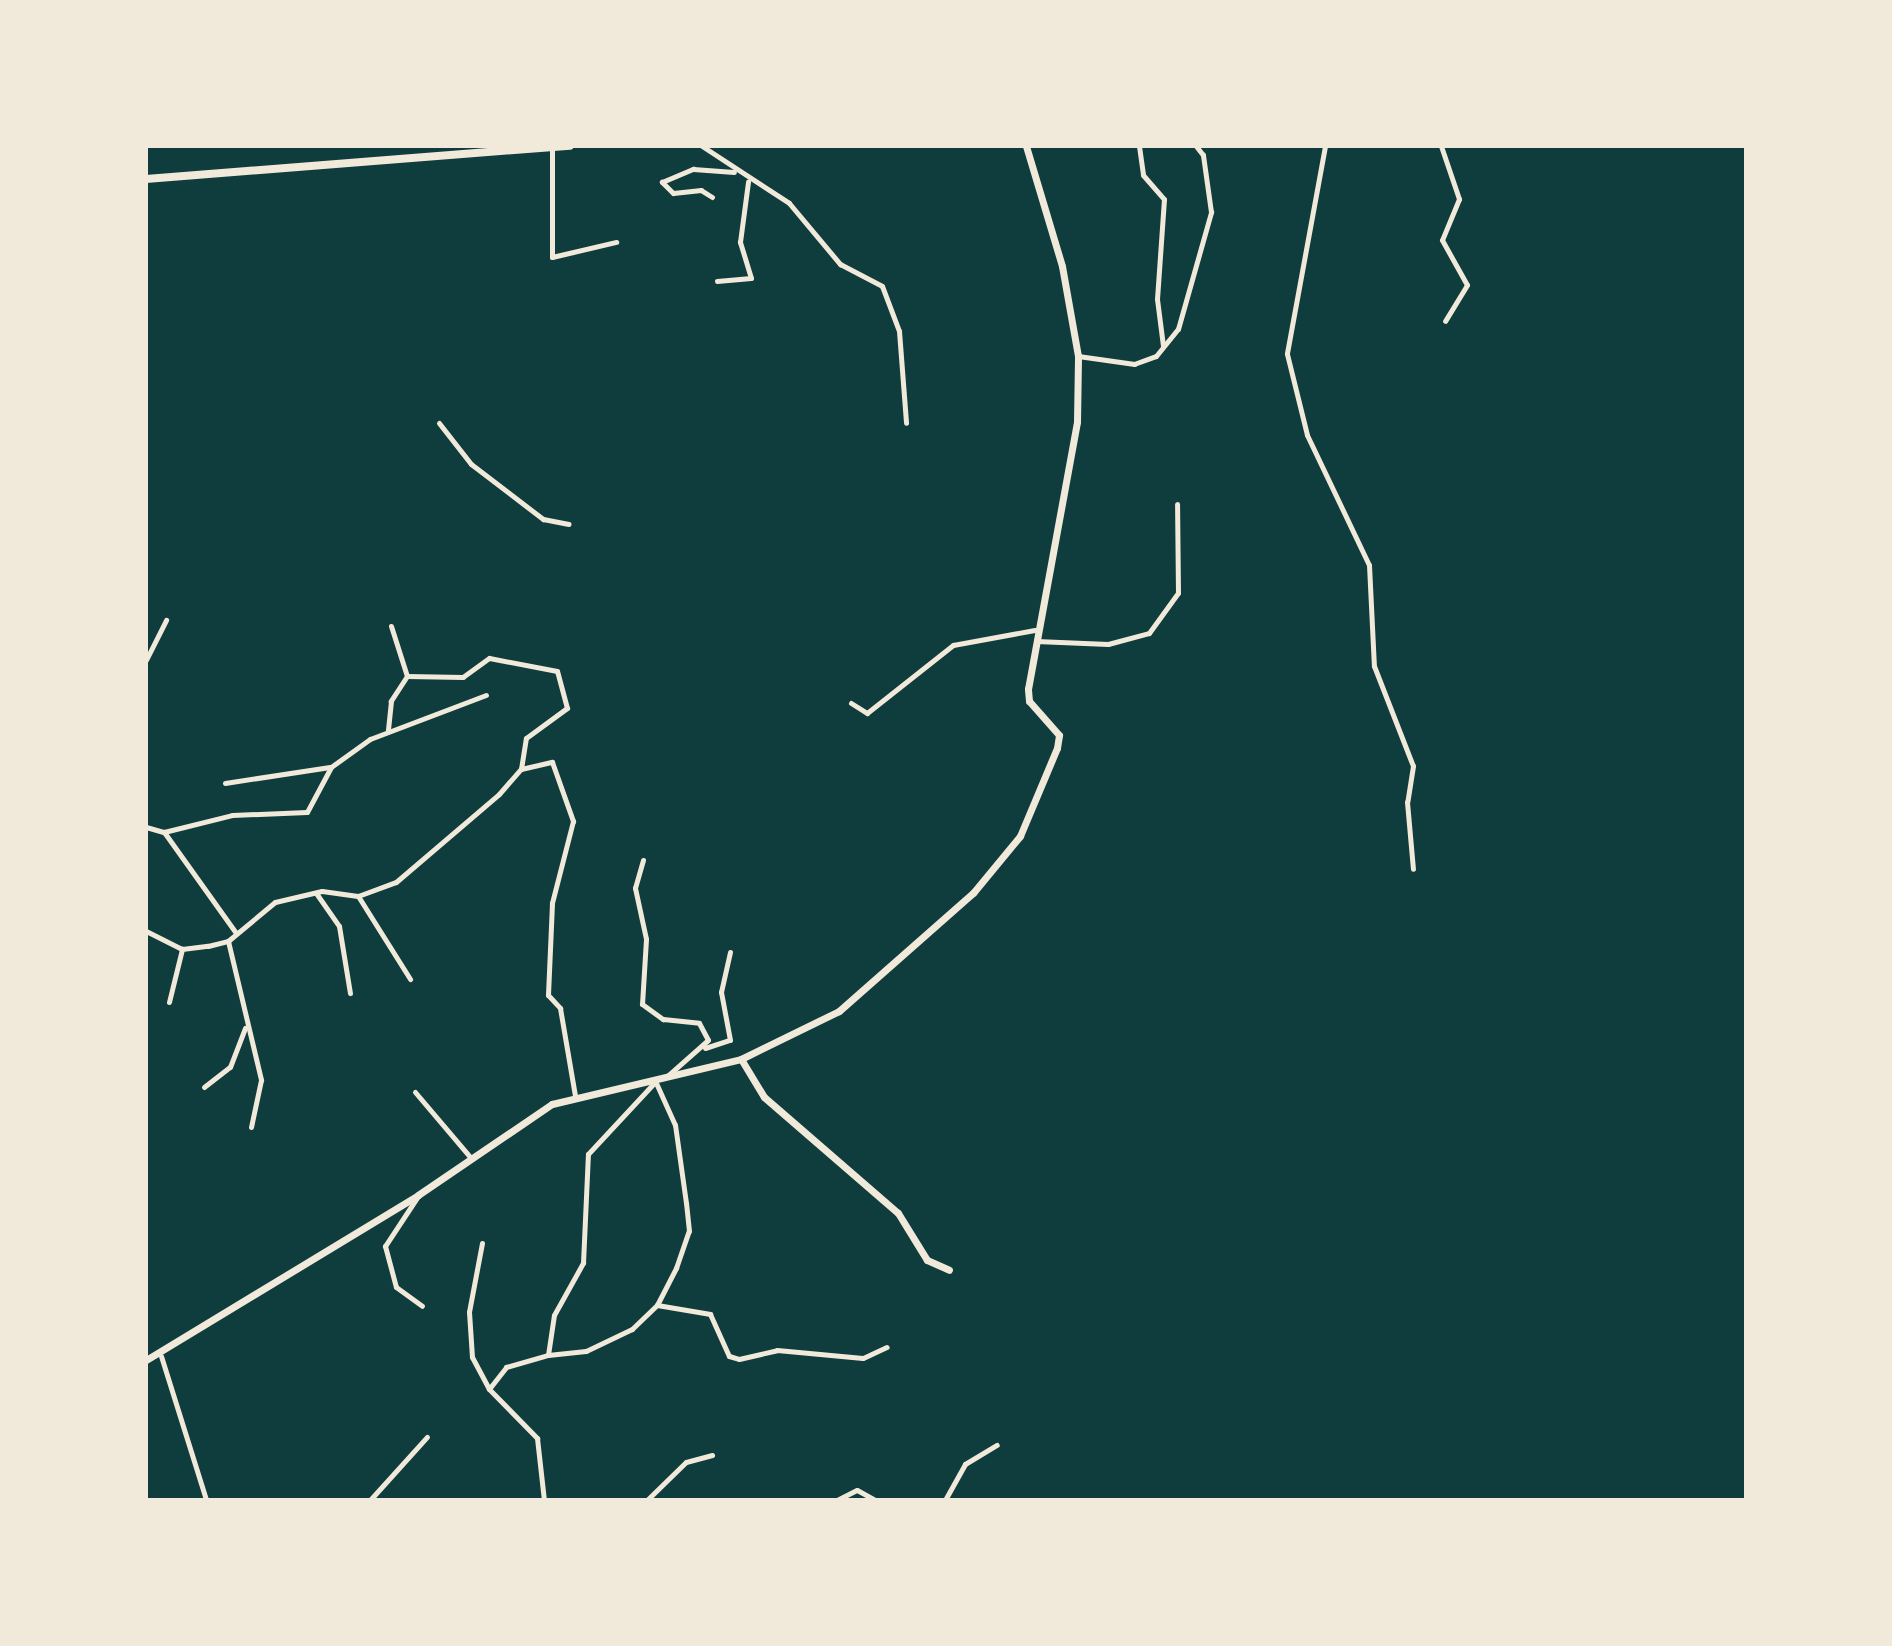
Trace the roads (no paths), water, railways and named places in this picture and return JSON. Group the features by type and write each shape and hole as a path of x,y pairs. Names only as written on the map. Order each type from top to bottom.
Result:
{"main road":[{"path":"146,179 498,149 570,146"}],"street":[{"path":"702,146 734,172 789,203 840,264 882,286 899,331 906,423"},
{"path":"146,1360 161,1356 418,1195 537,1112 575,1096 660,1081 741,1059 839,1011 973,893 1020,836 1059,735 1029,701 1035,630 1077,422 1078,356 1062,266 1026,146"},
{"path":"1139,146 1143,175 1164,199 1157,299 1163,347"},
{"path":"1078,356 1134,364 1163,347 1183,317 1186,282 1209,230 1203,155 1196,146"},
{"path":"1325,146 1287,354 1307,435 1369,565 1374,666 1413,766 1407,802 1413,869"},
{"path":"1441,146 1459,199 1442,240 1467,285 1445,321"},
{"path":"552,147 552,257 616,242"},
{"path":"712,197 701,190 673,193 662,182 693,169 734,172"},
{"path":"717,281 751,278 740,242 748,181"},
{"path":"439,423 471,464 543,519 569,524"},
{"path":"1034,640 1079,646 1149,633 1178,593 1177,504"},
{"path":"146,660 166,620"},
{"path":"391,626 407,676"},
{"path":"851,703 867,713 953,645 1035,630"},
{"path":"407,676 463,677 489,658 557,671 567,708 526,738 521,769"},
{"path":"388,730 391,701 407,676"},
{"path":"225,783 331,767 388,730 486,695"},
{"path":"146,931 182,949 228,941 261,909 315,892 358,896 411,873 521,769 552,762 573,821 552,903 548,995 560,1008 575,1096"},
{"path":"146,827 164,832 232,815 307,812 331,767"},
{"path":"164,832 236,933"},
{"path":"643,860 635,888 646,939 642,1004 663,1019 699,1023 705,1048"},
{"path":"315,892 339,926 350,993"},
{"path":"358,896 410,979"},
{"path":"228,941 261,1080 251,1127"},
{"path":"169,1002 182,949"},
{"path":"548,1355 554,1315 583,1263 588,1154 660,1081 705,1048 730,1040 721,992 730,952"},
{"path":"204,1087 230,1067 246,1027"},
{"path":"741,1059 764,1097 898,1213 927,1260 949,1270"},
{"path":"489,1389 506,1367 609,1340 657,1305 689,1231 675,1125 660,1081"},
{"path":"415,1092 471,1158"},
{"path":"418,1195 385,1246 396,1287 422,1306"},
{"path":"482,1243 468,1339 489,1389 521,1414 537,1438 544,1500"},
{"path":"657,1305 710,1314 729,1356 739,1359 777,1350 863,1358 887,1347"},
{"path":"161,1356 206,1500"},
{"path":"370,1500 427,1437"},
{"path":"945,1500 965,1464 997,1445"},
{"path":"647,1500 686,1462 712,1455"},
{"path":"837,1500 864,1490 875,1500"}]}
